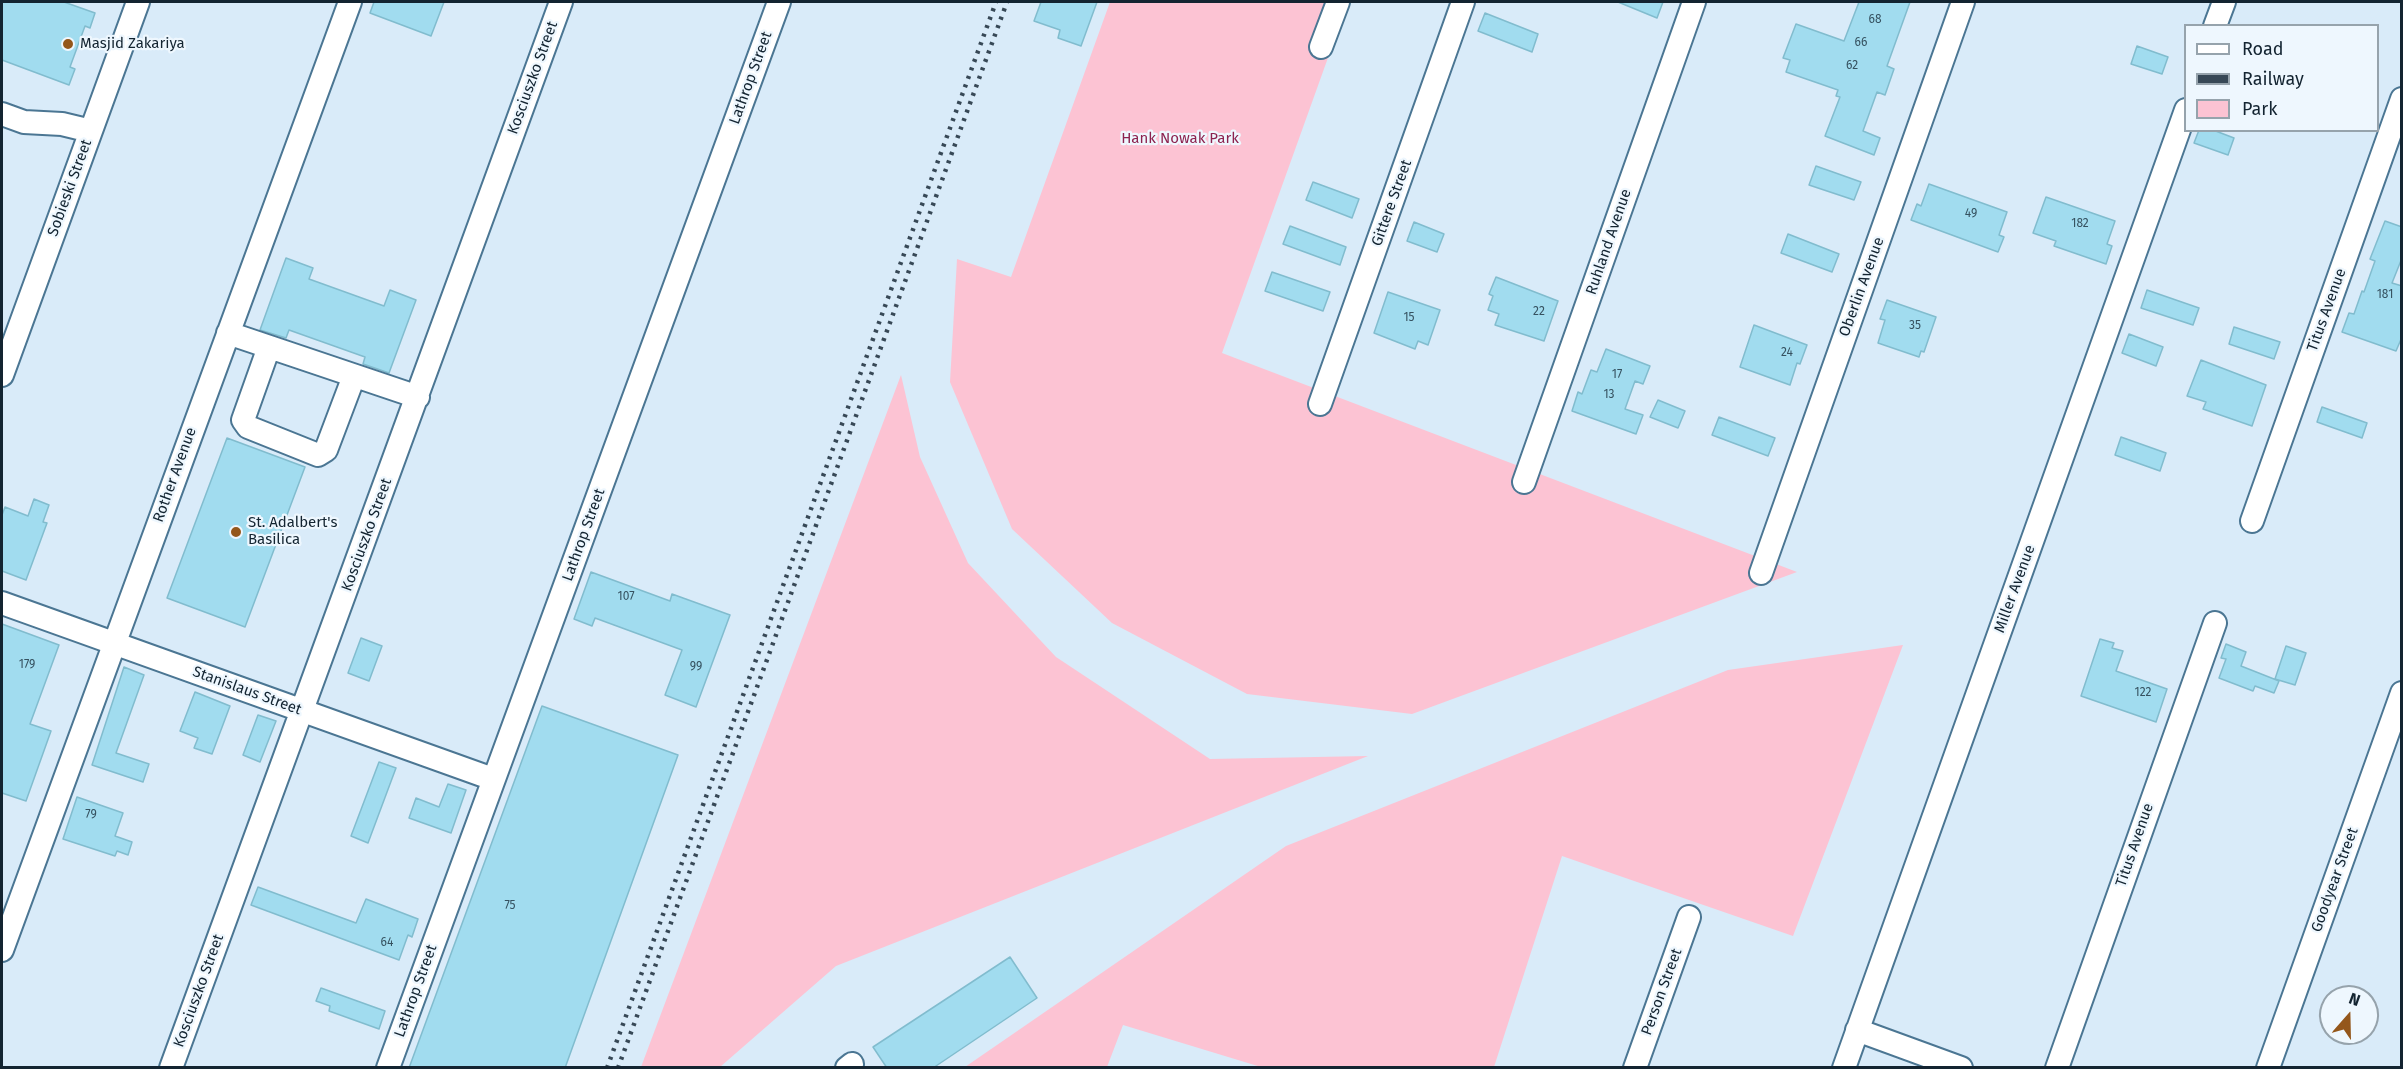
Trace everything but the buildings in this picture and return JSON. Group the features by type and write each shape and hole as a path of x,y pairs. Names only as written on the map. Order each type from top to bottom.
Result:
{"street":[{"name":"Sobieski Street","path":"2,375 138,2"},
{"name":"Rother Avenue","path":"2,950 348,2"},
{"name":"Kosciuszko Street","path":"171,1068 561,2"},
{"name":"Lathrop Street","path":"388,1068 779,2"},
{"path":"1321,47 1338,2"},
{"name":"Gittere Street","path":"1320,404 1463,2"},
{"name":"Ruhland Avenue","path":"1524,482 1694,2"},
{"name":"Oberlin Avenue","path":"1761,573 1963,2"},
{"path":"2216,24 2224,2"},
{"name":"Titus Avenue","path":"2252,521 2402,99"},
{"path":"2,114 24,122 62,124 91,131"},
{"name":"Miller Avenue","path":"1844,1068 2184,116"},
{"path":"228,333 418,397"},
{"path":"268,347 243,420 248,427 318,455 326,450 354,376"},
{"name":"Stanislaus Street","path":"2,603 493,779"},
{"name":"Titus Avenue","path":"2057,1068 2215,624"},
{"name":"Goodyear Street","path":"2268,1068 2402,693"},
{"name":"Person Street","path":"1635,1068 1689,917"},
{"path":"1857,1030 1961,1068"}],"green space":[{"name":"Hank Nowak Park","path":"1110,2 1348,2 1222,353 1797,572 1412,714 1247,694 1112,623 1012,529 950,382 957,259 1011,277"},
{"path":"901,375 920,457 968,563 1056,657 1210,759 1368,756 836,966 720,1067 641,1067"},
{"path":"1903,645 1793,936 1562,856 1494,1067 1261,1067 1123,1025 1107,1067 965,1067 1286,846 1728,670"}],"railway":[{"path":"607,1068 996,2"},
{"path":"618,1068 1007,2"}],"place":[{"name":"Masjid Zakariya","path":"68,44"},
{"name":"St. Adalbert's Basilica","path":"236,532"}]}
